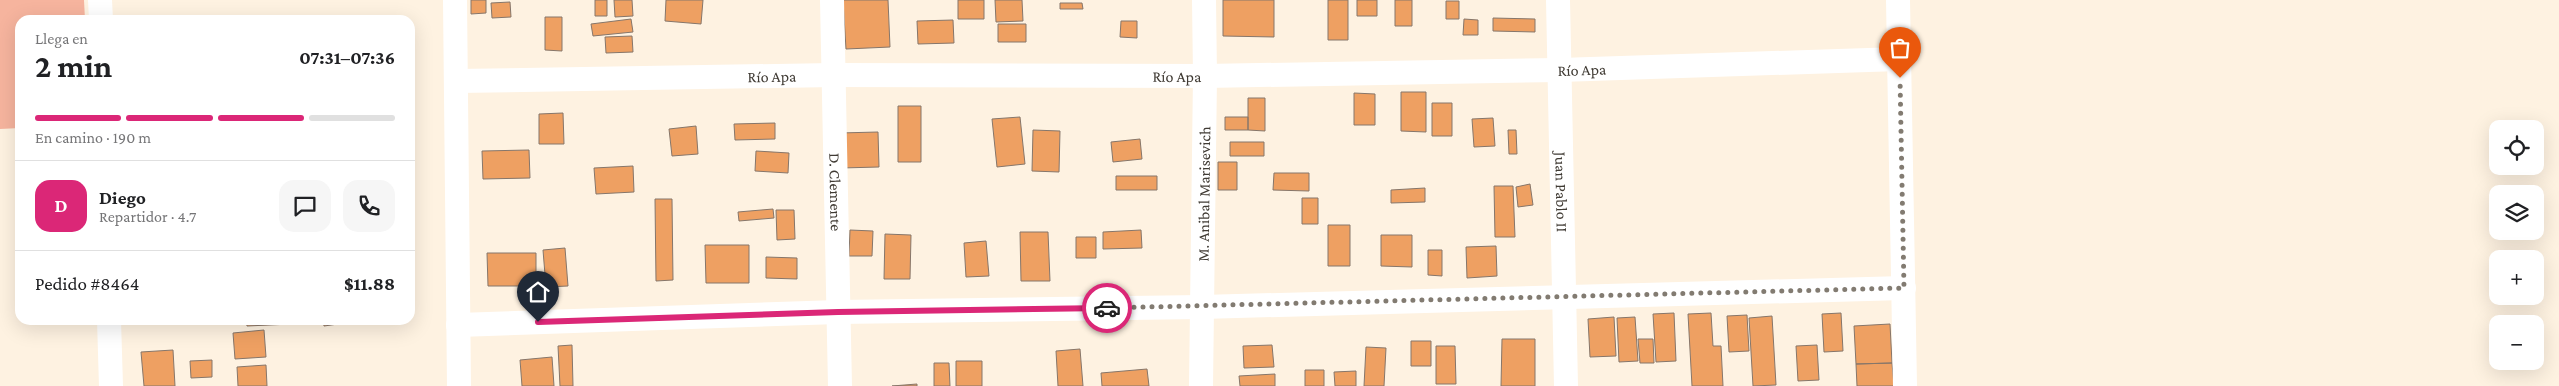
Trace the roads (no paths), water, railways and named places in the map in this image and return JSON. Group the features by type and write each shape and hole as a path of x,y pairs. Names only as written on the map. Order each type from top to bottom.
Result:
{"street":[{"path":"100,0 101,15"},
{"path":"455,0 459,386"},
{"name":"D. Clemente","path":"832,0 840,386"},
{"name":"M. Anibal Marisevich","path":"1201,386 1205,76 1204,0"},
{"name":"Juan Pablo II","path":"1558,0 1566,386"},
{"path":"1898,0 1905,386"},
{"name":"Río Apa","path":"456,81 834,75 1205,76 1560,70 1899,59"},
{"path":"458,325 838,312 1202,307 1904,288"},
{"path":"109,325 111,386"}]}
